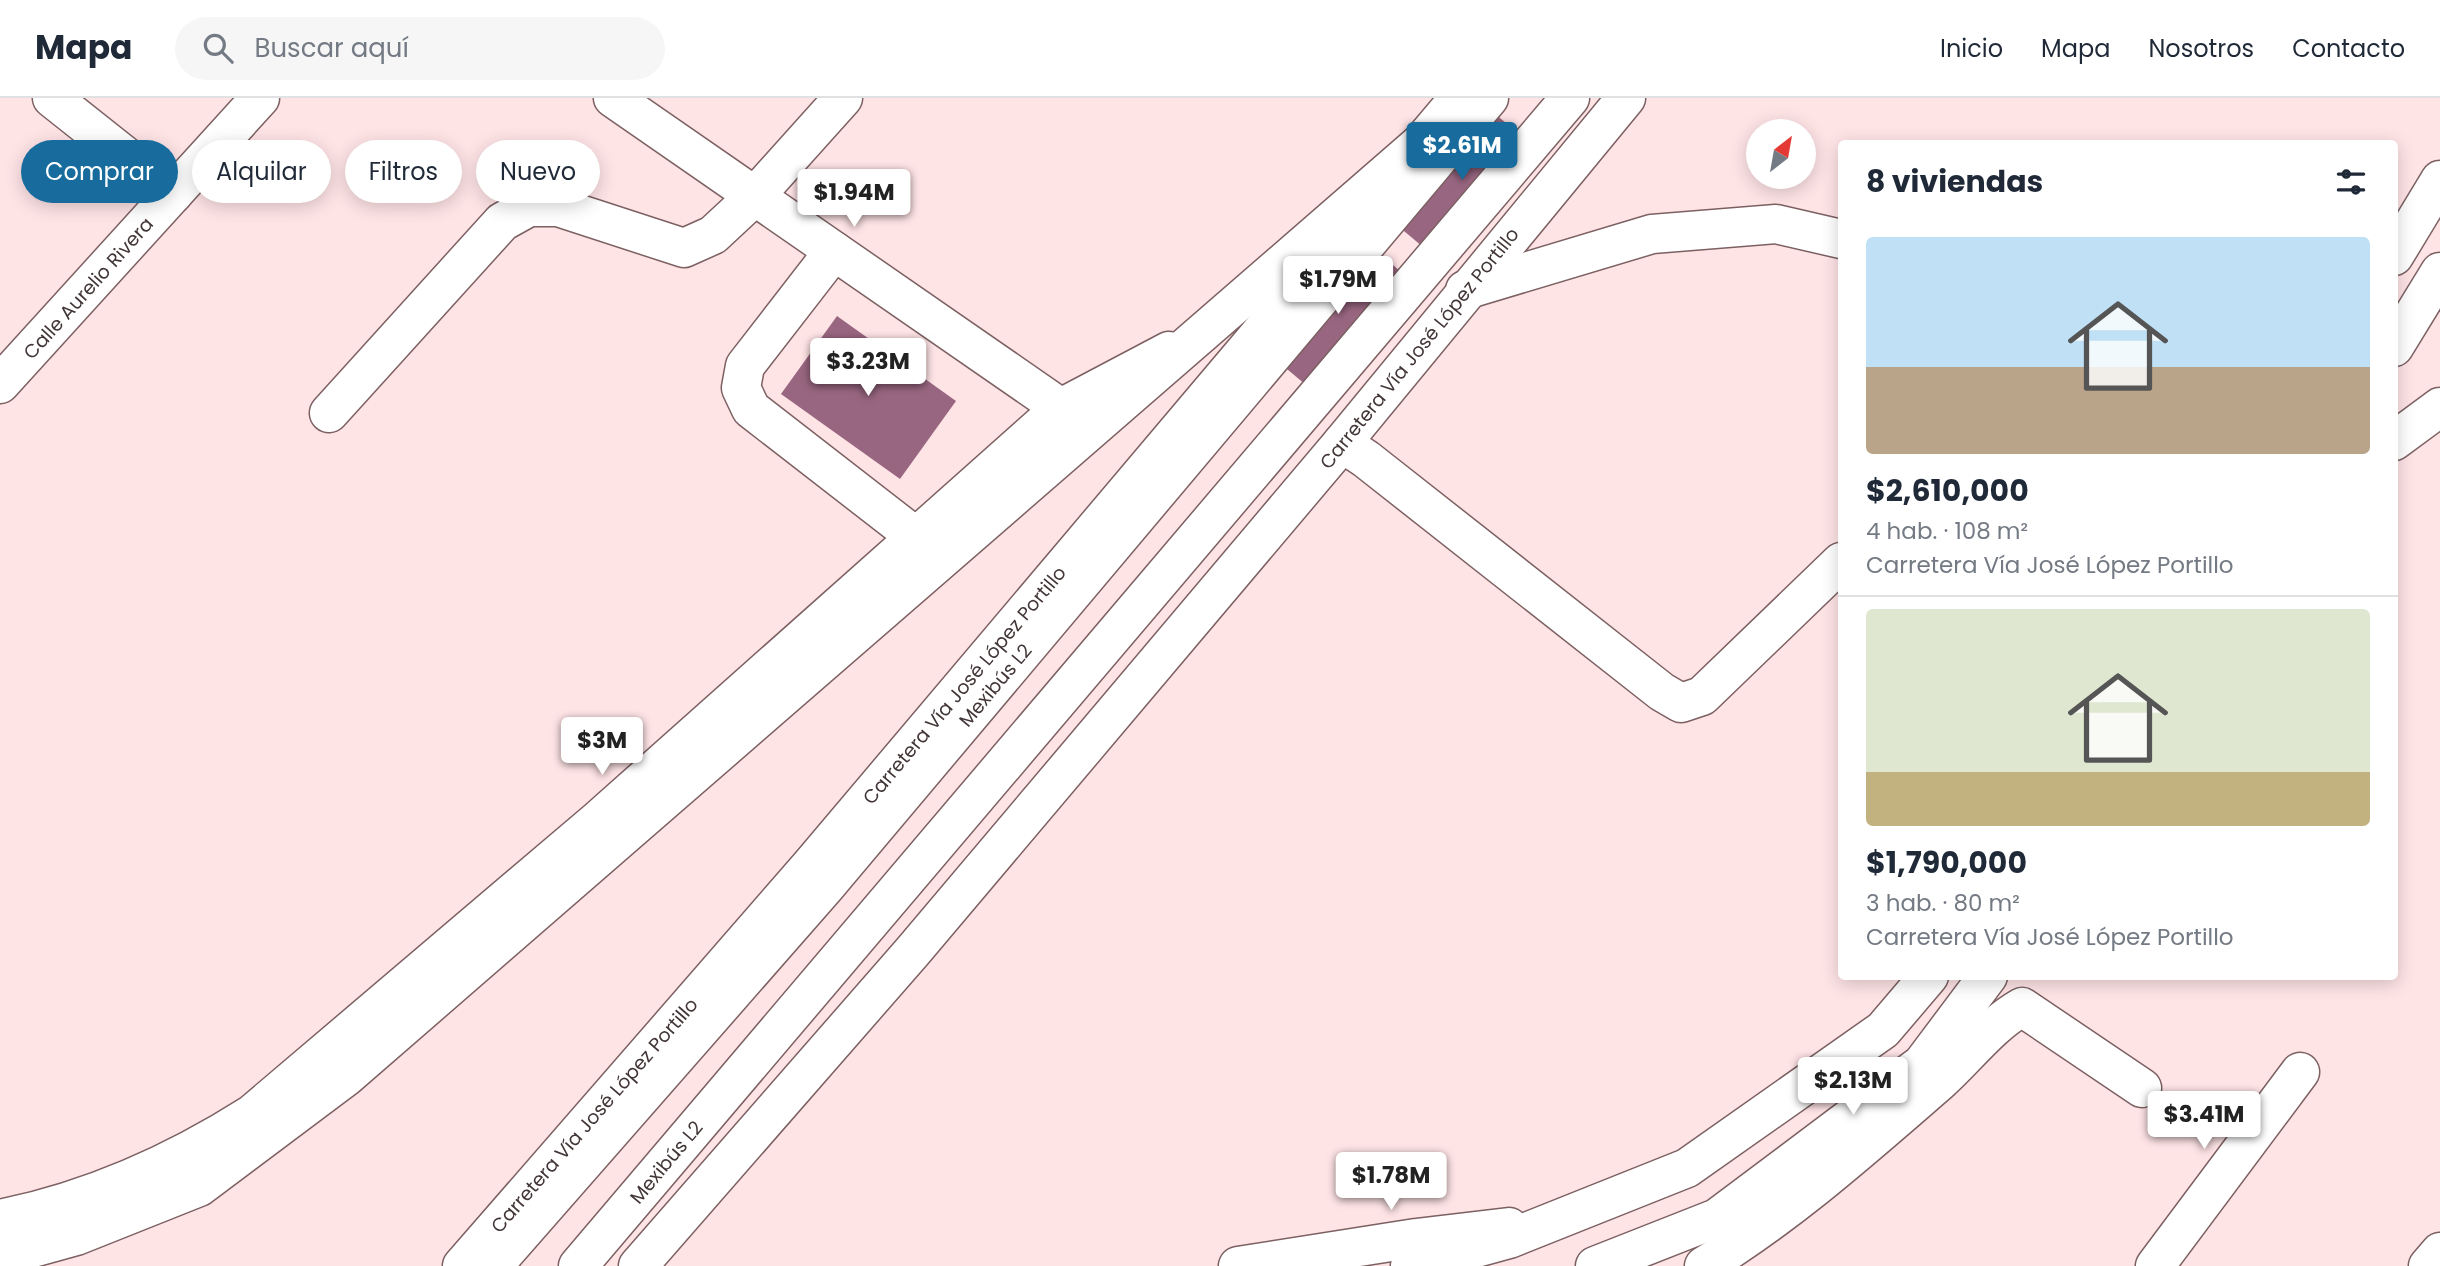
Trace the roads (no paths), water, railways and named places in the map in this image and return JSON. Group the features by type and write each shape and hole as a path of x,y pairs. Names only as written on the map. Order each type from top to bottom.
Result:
{"main road":[{"path":"52,98 105,140"},
{"name":"Calle Aurelio Rivera","path":"178,188 260,98"},
{"path":"613,98 1061,408"},
{"path":"329,414 502,222 529,206 558,207 684,248 713,235 754,196 843,98"},
{"name":"Carretera Vía José López Portillo","path":"462,1266 811,865 1459,98"},
{"name":"Mexibús L2","path":"493,1266 825,886 1489,98"},
{"name":"Mexibús L2","path":"578,1266 1570,98"},
{"name":"Carretera Vía José López Portillo","path":"638,1266 913,951 1342,443 1465,290 1626,98"},
{"path":"0,1258 76,1236 199,1187 347,1076 1422,142"},
{"path":"2398,249 2440,180"},
{"name":"Calle Aurelio Rivera","path":"0,384 165,203"},
{"path":"1465,290 1652,234 1776,224 1838,238"},
{"path":"834,251 745,366 741,388 751,409 915,537"},
{"path":"2398,340 2432,285"},
{"path":"0,1219 108,1187 198,1148 252,1114 598,820 1061,408 1193,339"},
{"path":"2398,438 2440,407"},
{"path":"1342,443 1366,459 1662,692 1681,703 1702,696 1838,565"},
{"path":"1410,1266 1509,1239 1687,1168 1883,1030 1926,980"},
{"path":"1603,1265 1717,1219 1923,1064 1985,980"},
{"path":"1703,1266 1735,1247 1857,1153 1952,1070 2010,1014 2022,1007 2142,1088"},
{"path":"2155,1266 2300,1072"},
{"path":"1238,1266 1416,1238 1553,1222"},
{"path":"2428,1266 2440,1252"},
{"path":"0,1265 26,1266"}]}
